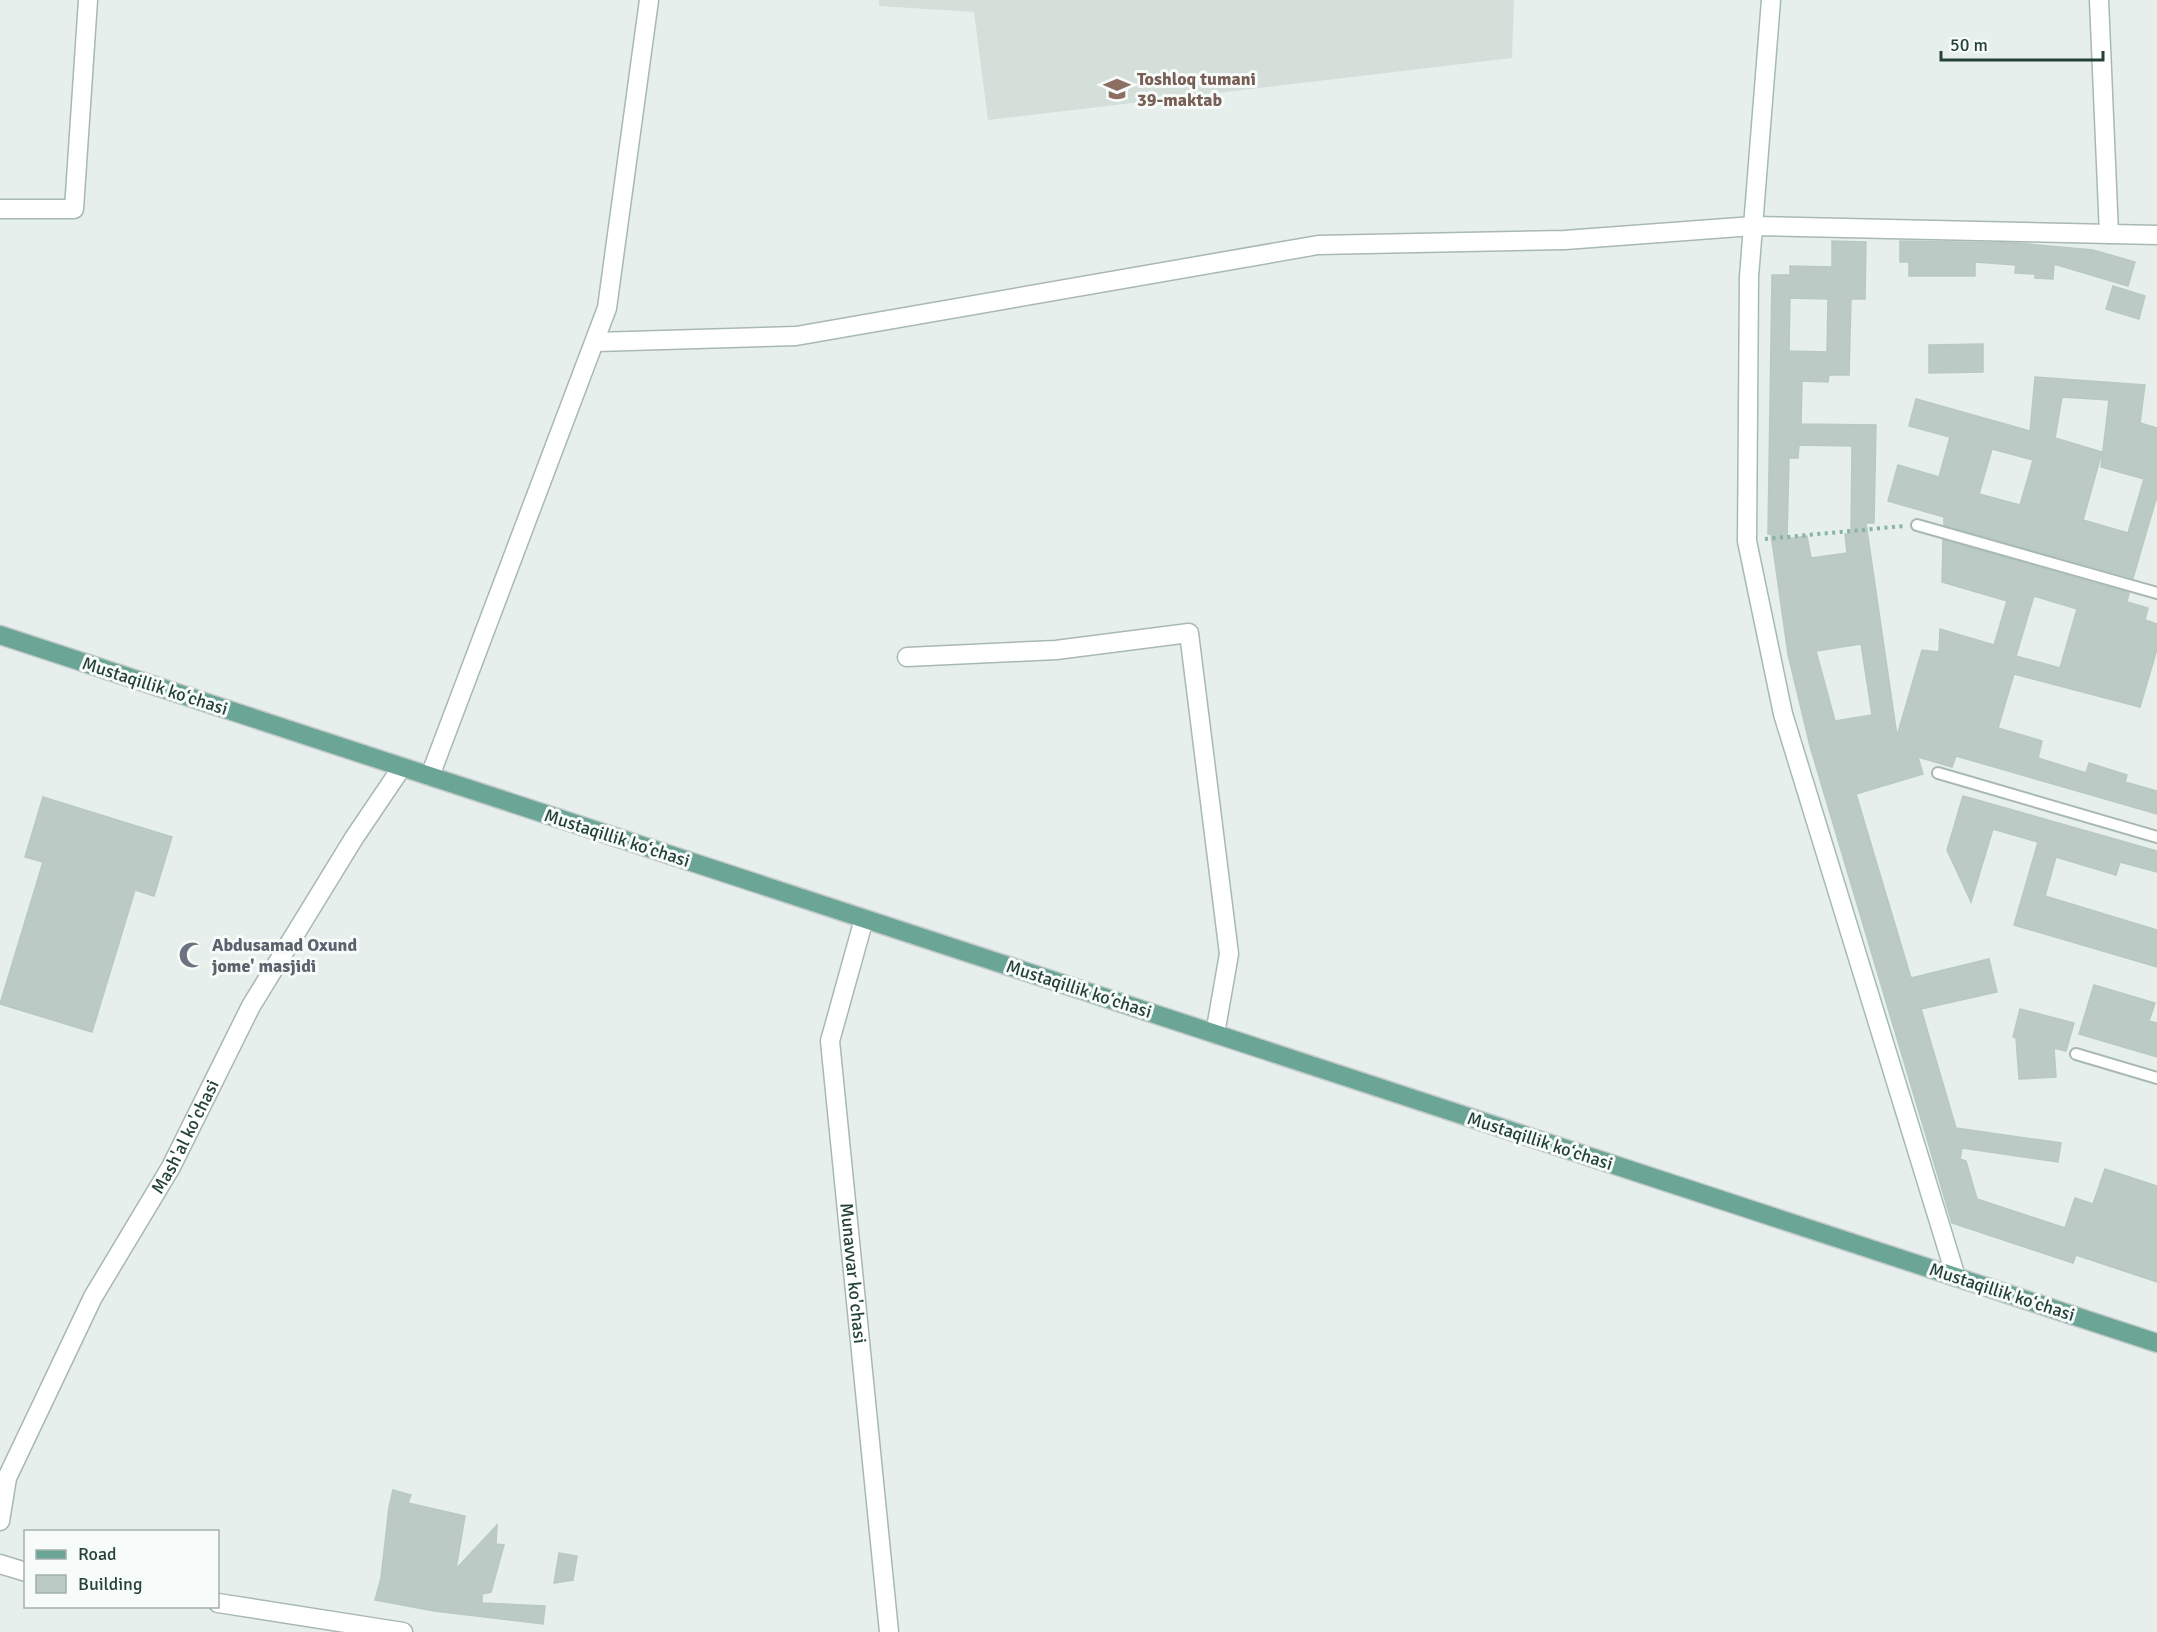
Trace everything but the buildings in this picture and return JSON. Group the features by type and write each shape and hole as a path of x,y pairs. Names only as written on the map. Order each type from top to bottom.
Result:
{"main road":[{"name":"Mustaqillik koʻchasi","path":"0,635 2157,1343"}],"street":[{"path":"0,209 74,209 88,0"},
{"path":"430,776 607,308 649,0"},
{"path":"1771,0 1749,277 1747,541 1783,714 1956,1277"},
{"path":"2099,0 2109,234"},
{"path":"596,342 796,336 1318,245 1565,240 1753,226 2157,235"},
{"path":"907,657 1056,650 1189,633 1229,954 1215,1034"},
{"name":"Mash'al ko'chasi","path":"0,1521 7,1478 93,1297 171,1167 251,1006 354,838 402,767"},
{"name":"Munavvar ko'chasi","path":"864,919 830,1041 889,1632"},
{"path":"0,1564 24,1571"},
{"path":"219,1603 403,1632"}],"lane":[{"path":"1917,525 2155,592 2157,580"},
{"path":"1938,773 2157,837"},
{"path":"2076,1054 2157,1078"}],"path":[{"path":"1747,541 1917,525"}],"shaded area":[{"name":"Toshloq tumani 39-maktab","path":"879,0 1514,0 1512,58 988,120 974,12 879,6"}],"place":[{"name":"Toshloq tumani 39-maktab","path":"1117,89"},
{"name":"Abdusamad Oxund jome' masjidi","path":"192,955"}]}
